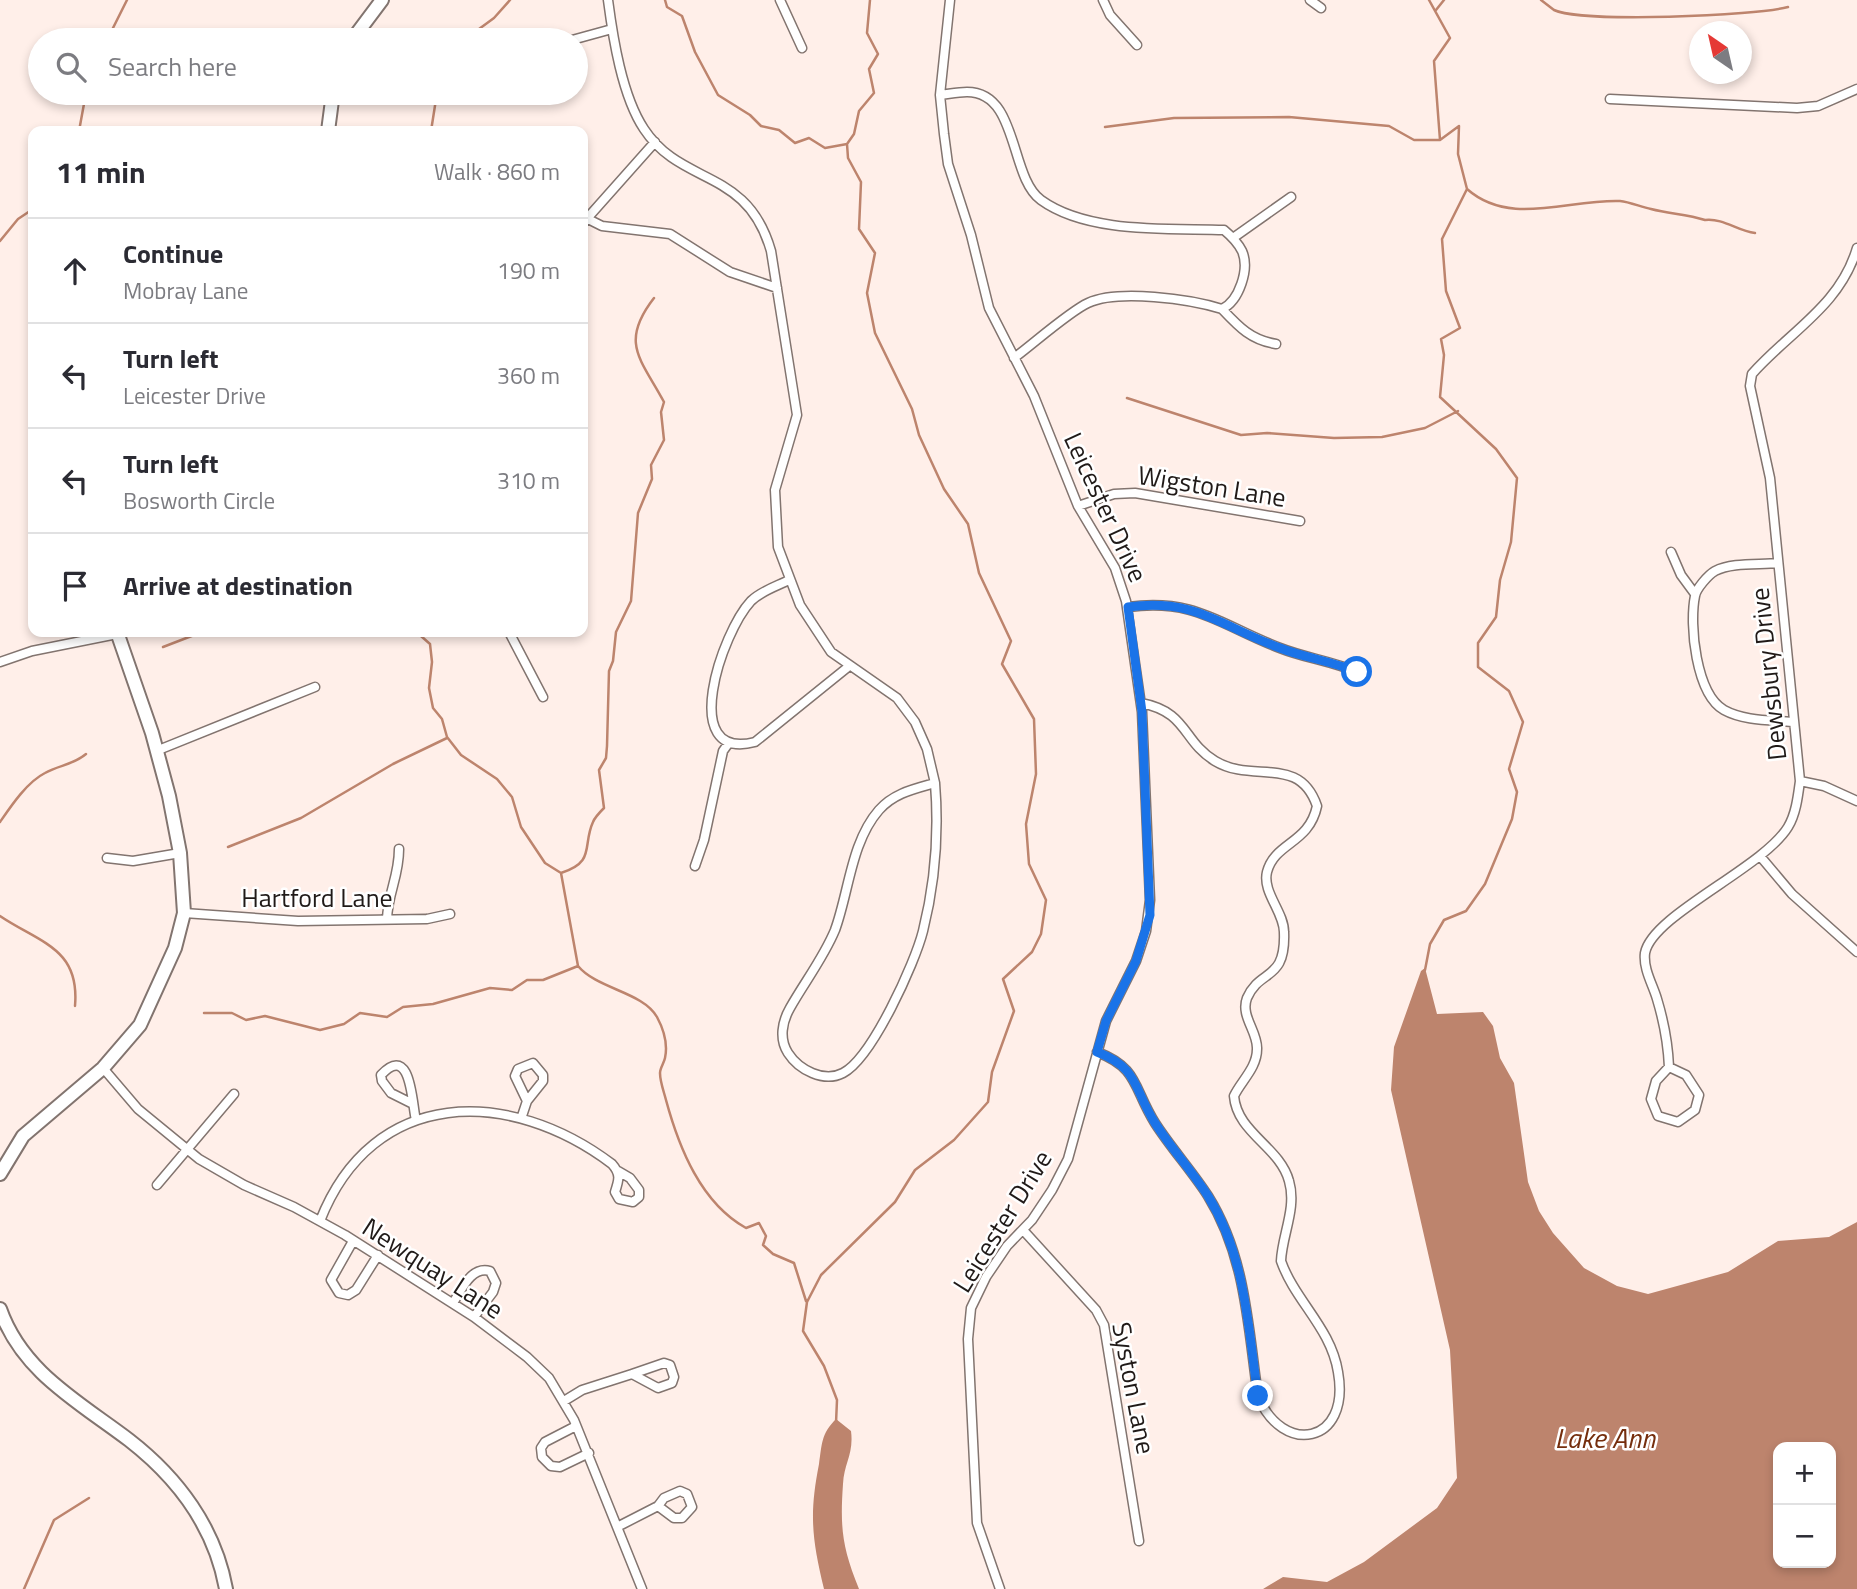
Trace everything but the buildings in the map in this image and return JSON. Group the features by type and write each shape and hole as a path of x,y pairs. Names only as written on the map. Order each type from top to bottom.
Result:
{"main road":[{"path":"361,28 383,0"},
{"path":"329,126 331,105"},
{"path":"0,1174 23,1136 103,1068 140,1025 175,948 184,913 180,853 156,751 118,637"},
{"path":"0,1309 12,1338 46,1379 131,1442 166,1472 188,1498 222,1563 226,1589"}],"street":[{"path":"608,0 612,29 632,103 643,128 655,142 751,207 764,226 777,288 797,415 775,490 778,547 789,580 815,631 831,652 848,667 874,680 897,698 915,722 928,749 935,783 937,809 931,890 923,933 903,985 862,1056 843,1073 823,1076 809,1072 796,1064 786,1051 782,1037 785,1017 834,931 864,837 878,811 897,794 935,783"},
{"path":"780,0 803,48"},
{"name":"Leicester Drive","path":"950,0 940,95 948,164 989,308 1049,431 1078,506 1115,568 1128,607 1141,703 1150,915 1136,961 1106,1021 1068,1158 1052,1190 986,1277 971,1308 968,1339 977,1523 1000,1589"},
{"path":"1103,0 1110,15 1137,45"},
{"path":"1310,0 1321,8"},
{"path":"588,36 612,29"},
{"path":"1610,99 1797,108 1818,106 1857,89"},
{"path":"940,95 969,91 986,99 998,109 1009,125 1027,184 1042,201 1062,212 1155,230 1224,230 1243,252 1243,275 1230,305 1222,309"},
{"path":"588,217 626,170 655,142"},
{"path":"1233,238 1291,197"},
{"path":"588,222 670,234 730,272 777,288"},
{"name":"Dewsbury Drive","path":"1669,1067 1664,1024 1647,972 1645,955 1648,944 1665,925 1760,856 1788,827 1800,781 1792,722 1770,478 1750,386 1752,374 1836,292 1852,266 1857,248"},
{"path":"1014,358 1090,302 1108,298 1189,299 1222,309 1245,333 1260,341 1276,344"},
{"name":"Wigston Lane","path":"1078,506 1114,494 1135,493 1300,521"},
{"path":"1671,552 1681,575 1695,594 1696,650 1709,695 1723,709 1741,716 1792,722"},
{"path":"1695,594 1715,571 1734,566 1778,563"},
{"path":"789,580 753,599 725,642 713,677 716,727 728,744 740,746 755,742 848,667"},
{"path":"1128,607 1157,603 1190,609 1283,649 1357,672"},
{"path":"0,662 32,651 98,637"},
{"path":"512,637 543,697"},
{"path":"156,751 315,687"},
{"path":"1097,1052 1127,1067 1142,1100 1171,1147 1209,1198 1232,1244 1247,1310 1258,1396 1262,1406 1285,1430 1309,1434 1321,1431 1330,1425 1336,1414 1338,1373 1313,1313 1294,1287 1281,1261 1292,1198 1289,1179 1279,1160 1240,1119 1234,1097 1255,1061 1257,1049 1245,1011 1246,1001 1256,986 1272,975 1283,956 1285,930 1269,890 1267,873 1281,852 1310,828 1317,806 1307,783 1297,778 1237,771 1214,761 1176,717 1160,707 1141,703"},
{"path":"695,866 707,830 723,751 728,744"},
{"path":"1800,781 1824,786 1857,801"},
{"path":"387,919 388,901 398,875 399,849"},
{"path":"107,859 133,861 180,853"},
{"path":"1760,856 1792,894 1857,952"},
{"name":"Hartford Lane","path":"184,913 286,920 428,919 450,914"},
{"path":"522,1116 527,1101 543,1081 543,1075 533,1063 518,1069 515,1076 527,1101"},
{"path":"1669,1067 1686,1075 1699,1095 1695,1110 1678,1122 1658,1116 1651,1099 1656,1081 1669,1067"},
{"name":"Newquay Lane","path":"103,1068 138,1109 220,1173 320,1221 378,1255 474,1317 527,1357 549,1378 564,1401 589,1453 642,1589"},
{"path":"411,1104 385,1087 381,1075 386,1069 398,1068 407,1073 413,1086 411,1104 416,1120"},
{"path":"157,1185 234,1094"},
{"path":"320,1221 334,1193 355,1162 386,1136 416,1120 469,1111 522,1116 574,1137 618,1171"},
{"name":"Syston Lane","path":"1023,1230 1096,1310 1104,1325 1139,1541"},
{"path":"353,1241 331,1280 339,1293 348,1295 356,1290 378,1255"},
{"path":"453,1303 475,1272 482,1269 490,1271 496,1283 493,1292 474,1317"},
{"path":"564,1401 592,1386 632,1374 655,1363 670,1365 674,1377 672,1383 658,1388 632,1374"},
{"path":"576,1426 545,1442 541,1448 541,1457 551,1466 560,1467 589,1453"},
{"path":"619,1526 658,1506"}],"water":[{"name":"Lake Ann","path":"1425,968 1437,1014 1483,1012 1493,1026 1500,1058 1514,1083 1528,1182 1539,1211 1553,1233 1584,1268 1617,1286 1648,1294 1728,1272 1778,1241 1829,1237 1857,1222 1857,1589 1263,1589 1283,1577 1327,1582 1364,1562 1437,1508 1457,1478 1450,1350 1391,1090 1394,1047 1421,971"},
{"path":"836,1419 851,1431 851,1446 843,1484 842,1525 849,1561 859,1589 824,1589 817,1556 814,1498 822,1445 827,1430"}],"waterway":[{"path":"113,28 127,0"},
{"path":"480,28 510,0"},
{"path":"665,0 667,7 682,16 695,52 718,95 750,115 761,126 779,130 795,143 809,138 825,148 847,144"},
{"path":"836,1423 837,1400 824,1366 803,1331 807,1302 821,1275 895,1202 915,1170 954,1140 988,1102 992,1072 1014,1011 1003,979 1032,952 1041,934 1046,900 1029,864 1026,824 1036,774 1034,719 1002,664 1011,641 979,573 968,524 944,489 919,435 912,409 875,333 867,293 875,253 859,229 861,182 848,158 847,144 854,134 859,111 874,93 869,69 878,54 867,33 870,0"},
{"path":"1425,970 1430,944 1444,920 1466,911 1485,884 1512,819 1517,792 1509,769 1523,722 1509,691 1478,667 1478,643 1496,617 1500,580 1511,542 1517,478 1496,449 1440,397 1444,355 1441,339 1460,328 1446,291 1442,239 1467,189 1458,154 1459,126 1440,140 1434,61 1450,38 1429,0"},
{"path":"1436,10 1444,0"},
{"path":"1541,0 1554,10 1570,14 1631,17 1742,13 1788,7"},
{"path":"80,126 84,105"},
{"path":"432,126 435,105"},
{"path":"1105,127 1174,118 1289,117 1389,126 1414,140 1440,140"},
{"path":"1467,189 1502,207 1521,209 1620,201 1658,211 1718,221 1755,233"},
{"path":"0,241 18,219 28,212"},
{"path":"561,873 572,869 584,858 593,822 604,808 599,770 606,758 609,671 613,661 616,632 631,601 638,513 652,479 651,465 664,440 661,412 664,402 637,351 636,339 643,314 654,298"},
{"path":"1127,398 1241,435 1267,433 1334,438 1382,437 1425,428 1458,411"},
{"path":"163,647 189,637"},
{"path":"422,637 430,644 432,662 429,688 433,708 442,719 447,737 461,755 497,779 512,797 521,827 545,863 561,873 578,966 596,980 641,1002 657,1017 666,1048 660,1071 661,1083 671,1118 694,1173 716,1204 730,1217 746,1228 759,1223 766,1236 763,1245 773,1254 794,1263 806,1301"},
{"path":"228,847 301,818 393,764 447,738"},
{"path":"0,822 20,795 38,777 86,754"},
{"path":"0,916 43,941 64,959 71,971 75,987 75,1006"},
{"path":"204,1013 232,1013 246,1020 265,1016 320,1030 344,1024 360,1013 387,1017 403,1007 433,1004 490,988 512,990 527,980 543,980 578,966"},
{"path":"24,1589 54,1520 89,1498"}],"route":[{"path":"1258,1396 1247,1310 1232,1244 1209,1198 1171,1147 1142,1100 1127,1067 1097,1052 1106,1021 1136,961 1150,915 1142,712 1128,607 1157,603 1190,609 1210,615 1283,649 1340,664 1357,672"}]}
